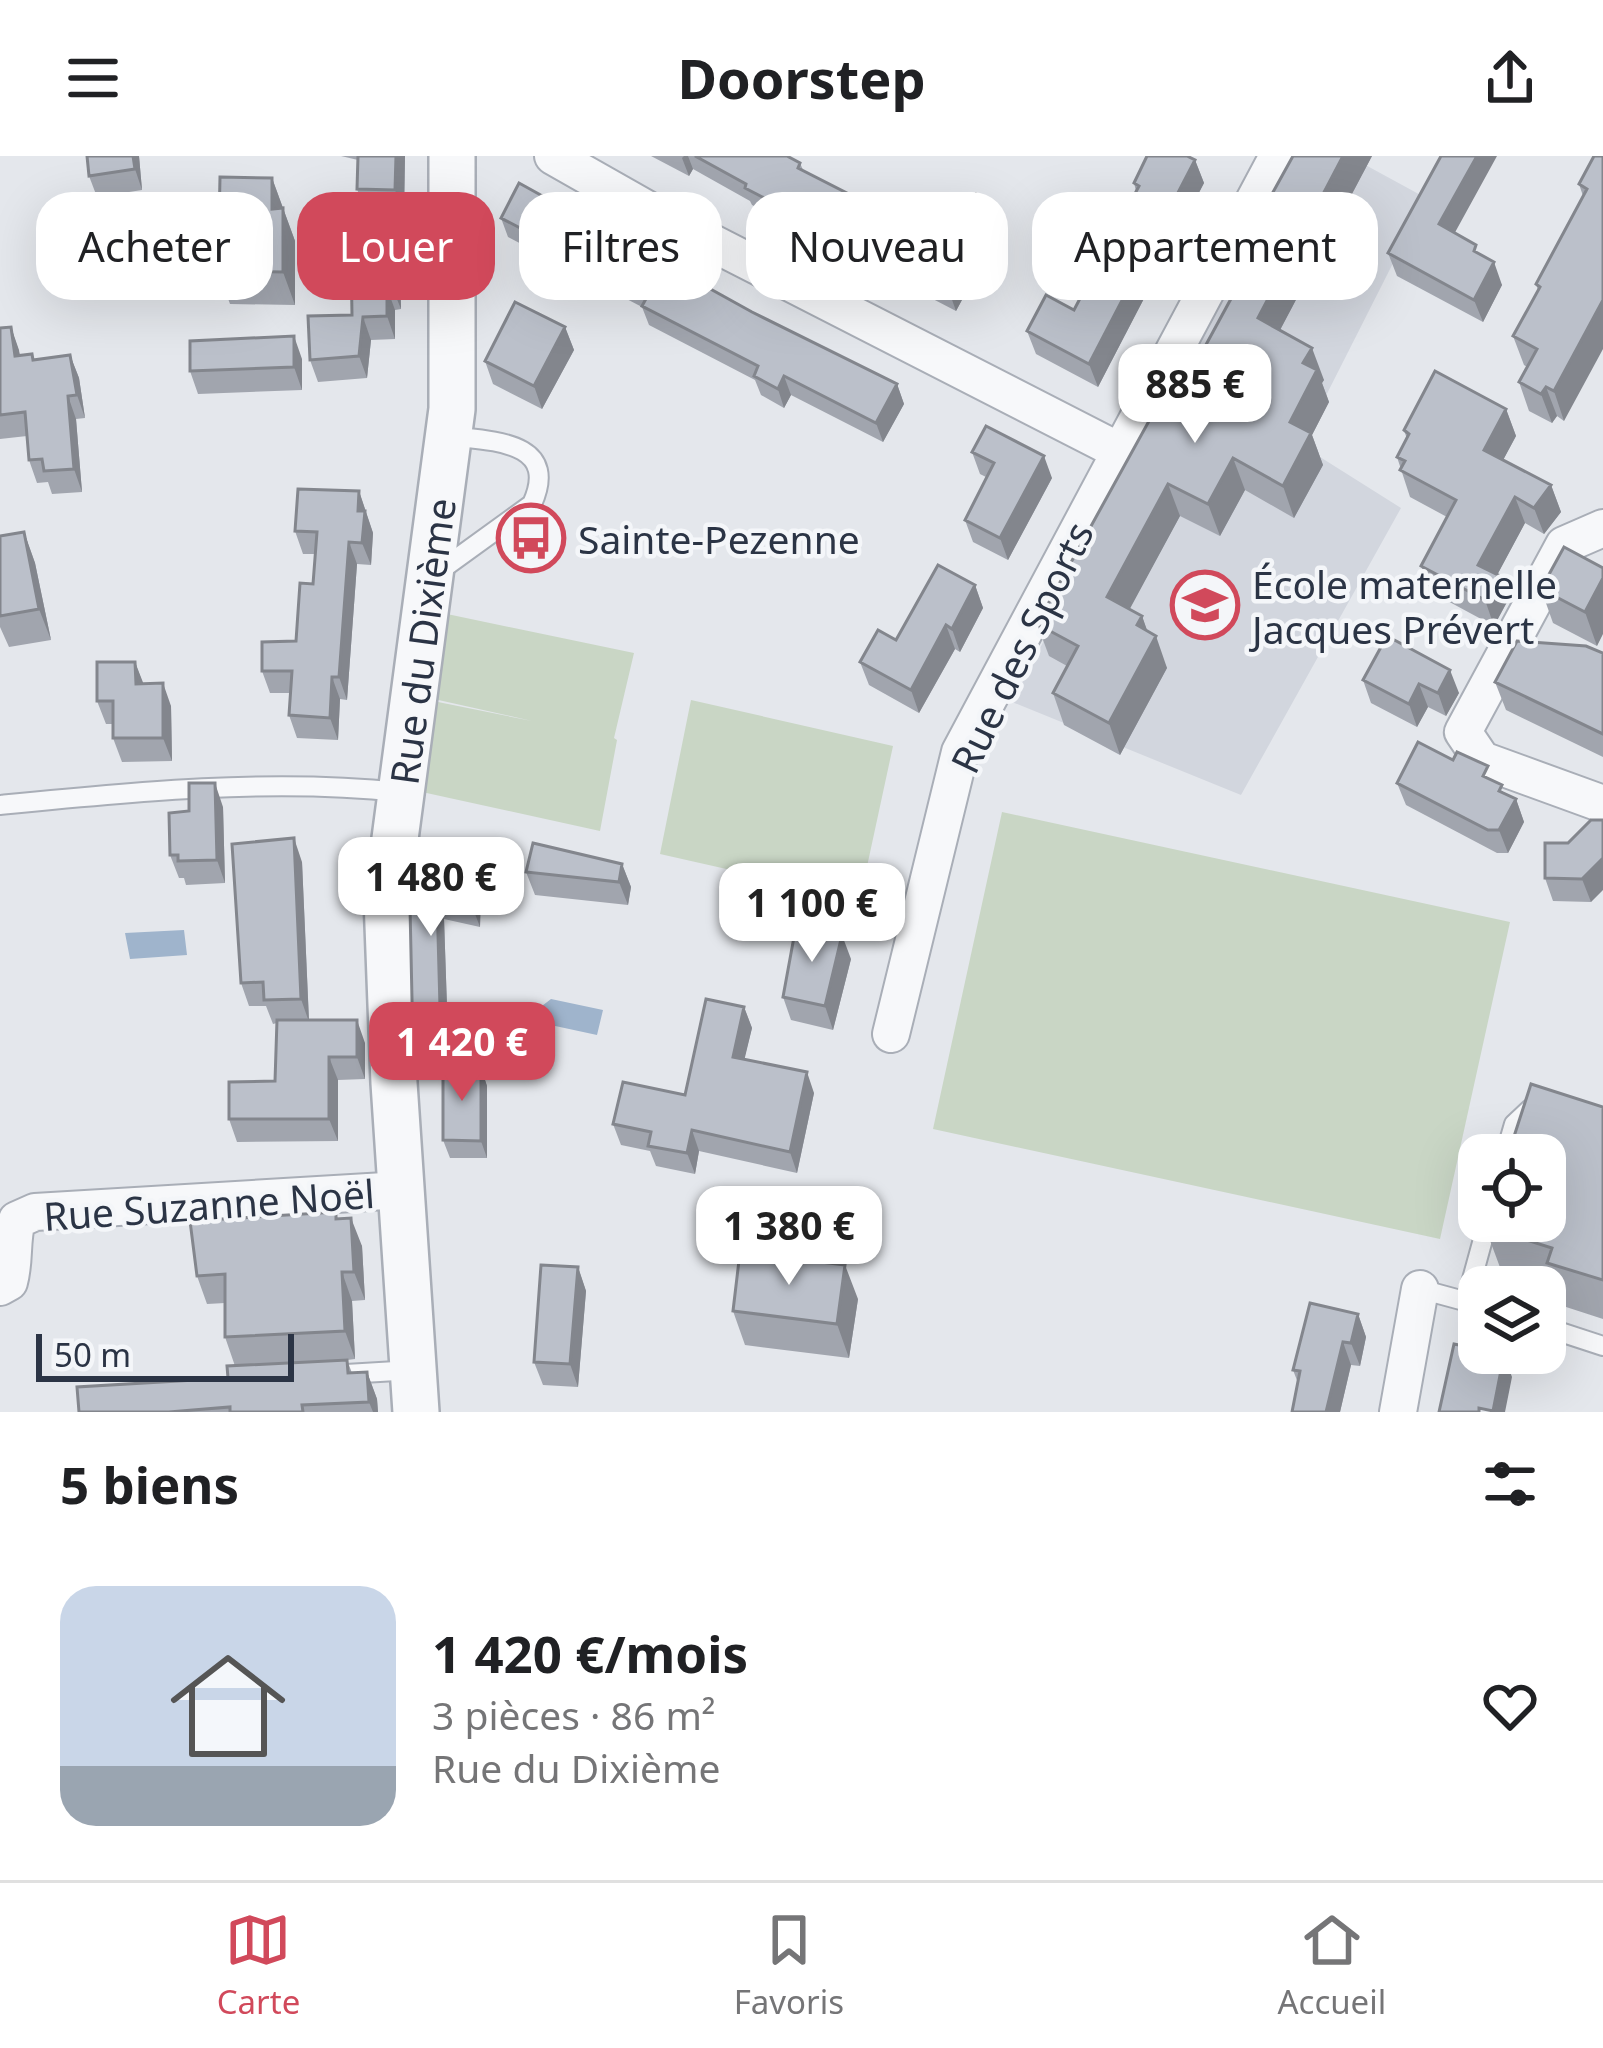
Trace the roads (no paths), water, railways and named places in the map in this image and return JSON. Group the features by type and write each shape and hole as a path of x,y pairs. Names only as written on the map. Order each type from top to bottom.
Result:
{"street":[{"name":"Rue du Dixième","path":"415,1391 387,899 452,410 452,156"},
{"path":"553,156 1119,451"},
{"name":"Rue des Sports","path":"891,1034 960,752 1277,156"},
{"path":"1603,528 1564,545 1463,732 1482,760 1603,804"},
{"name":"Rue Suzanne Noël","path":"0,1287 9,1282 13,1268 17,1220 35,1212 402,1190"},
{"path":"1398,1412 1420,1289"}],"lane":[{"path":"429,578 532,505 538,490 532,458 520,448 448,436"},
{"path":"0,805 219,789 400,792"},
{"path":"1511,1134 1530,1108 1566,1115"},
{"path":"1420,1289 1458,1299"},
{"path":"1566,1334 1603,1346"},
{"path":"320,1375 415,1391"}],"water":[{"path":"184,930 187,955 130,959 125,933"},
{"path":"551,999 603,1010 597,1035 546,1024 538,1009"}],"place":[{"name":"Sainte-Pezenne","path":"531,538"},
{"name":"École maternelle Jacques Prévert","path":"1205,605"}]}
